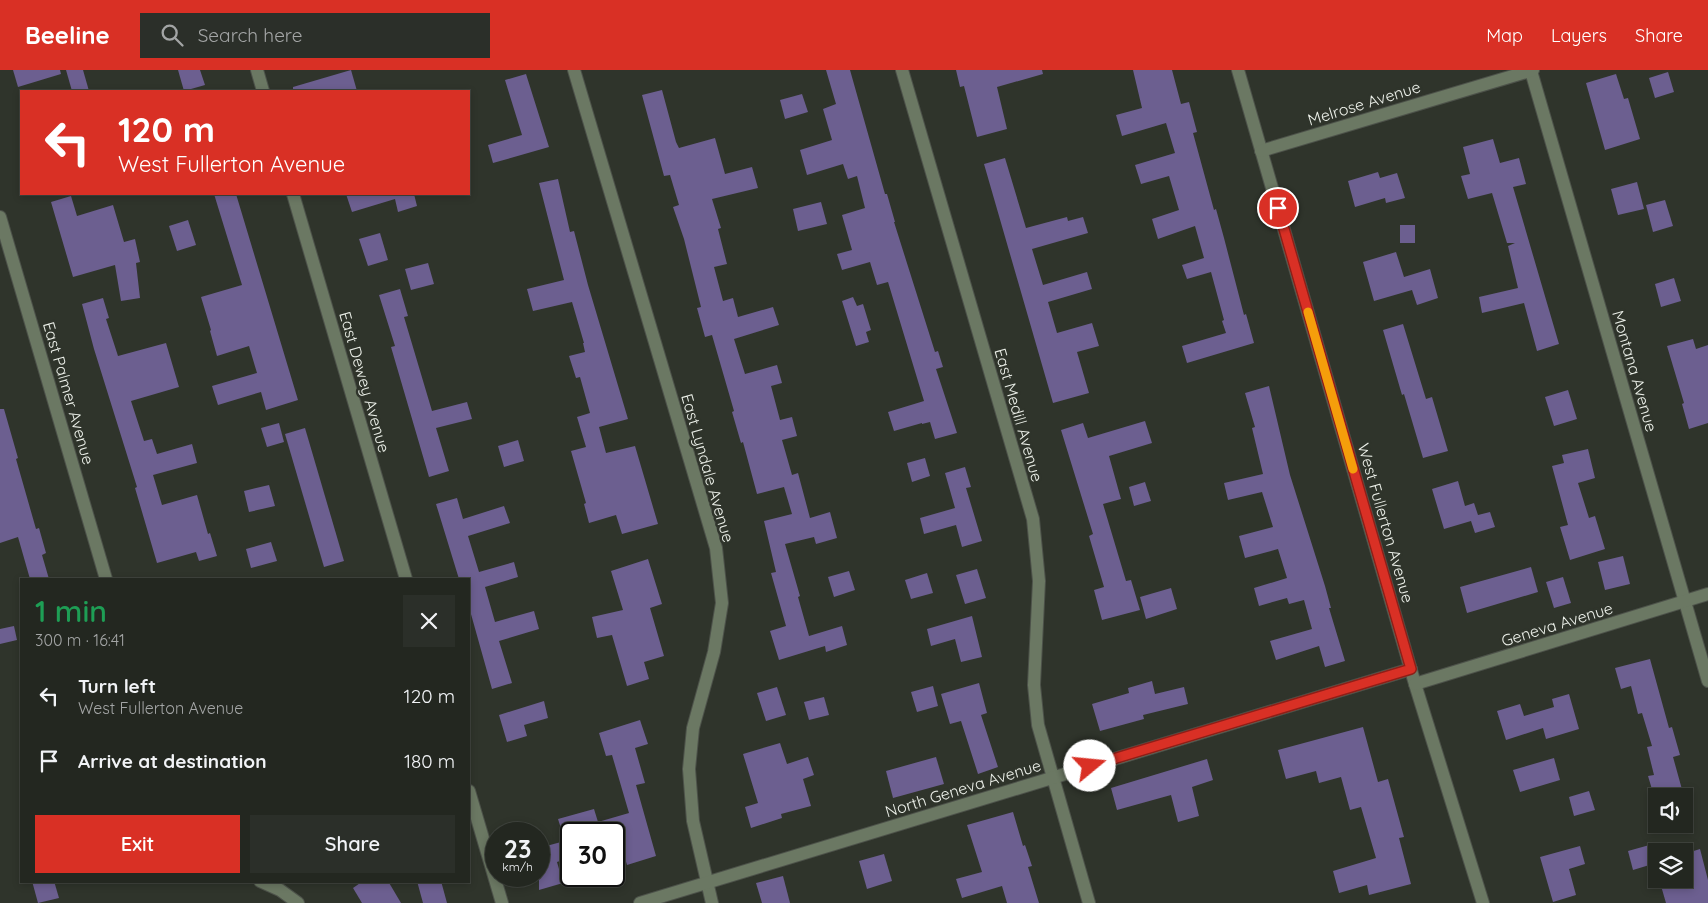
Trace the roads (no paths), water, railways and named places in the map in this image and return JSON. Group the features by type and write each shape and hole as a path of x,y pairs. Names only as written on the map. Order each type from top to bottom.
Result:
{"street":[{"path":"257,70 263,90"},
{"name":"East Lyndale Avenue","path":"574,70 716,548 722,603 714,652 693,728 688,769 693,820 712,903"},
{"name":"East Medill Avenue","path":"902,70 1033,518 1039,581 1034,685 1038,725 1089,903"},
{"name":"West Fullerton Avenue","path":"1238,70 1415,684 1483,903"},
{"name":"Melrose Avenue","path":"1261,151 1532,70"},
{"name":"Montana Avenue","path":"1532,70 1708,681"},
{"name":"East Dewey Avenue","path":"293,195 406,578"},
{"name":"East Palmer Avenue","path":"0,217 106,578"},
{"name":"Geneva Avenue","path":"1415,684 1708,594"},
{"name":"North Geneva Avenue","path":"640,903 1411,669"},
{"path":"470,794 502,903"},
{"path":"264,883 280,890 298,903"}]}
